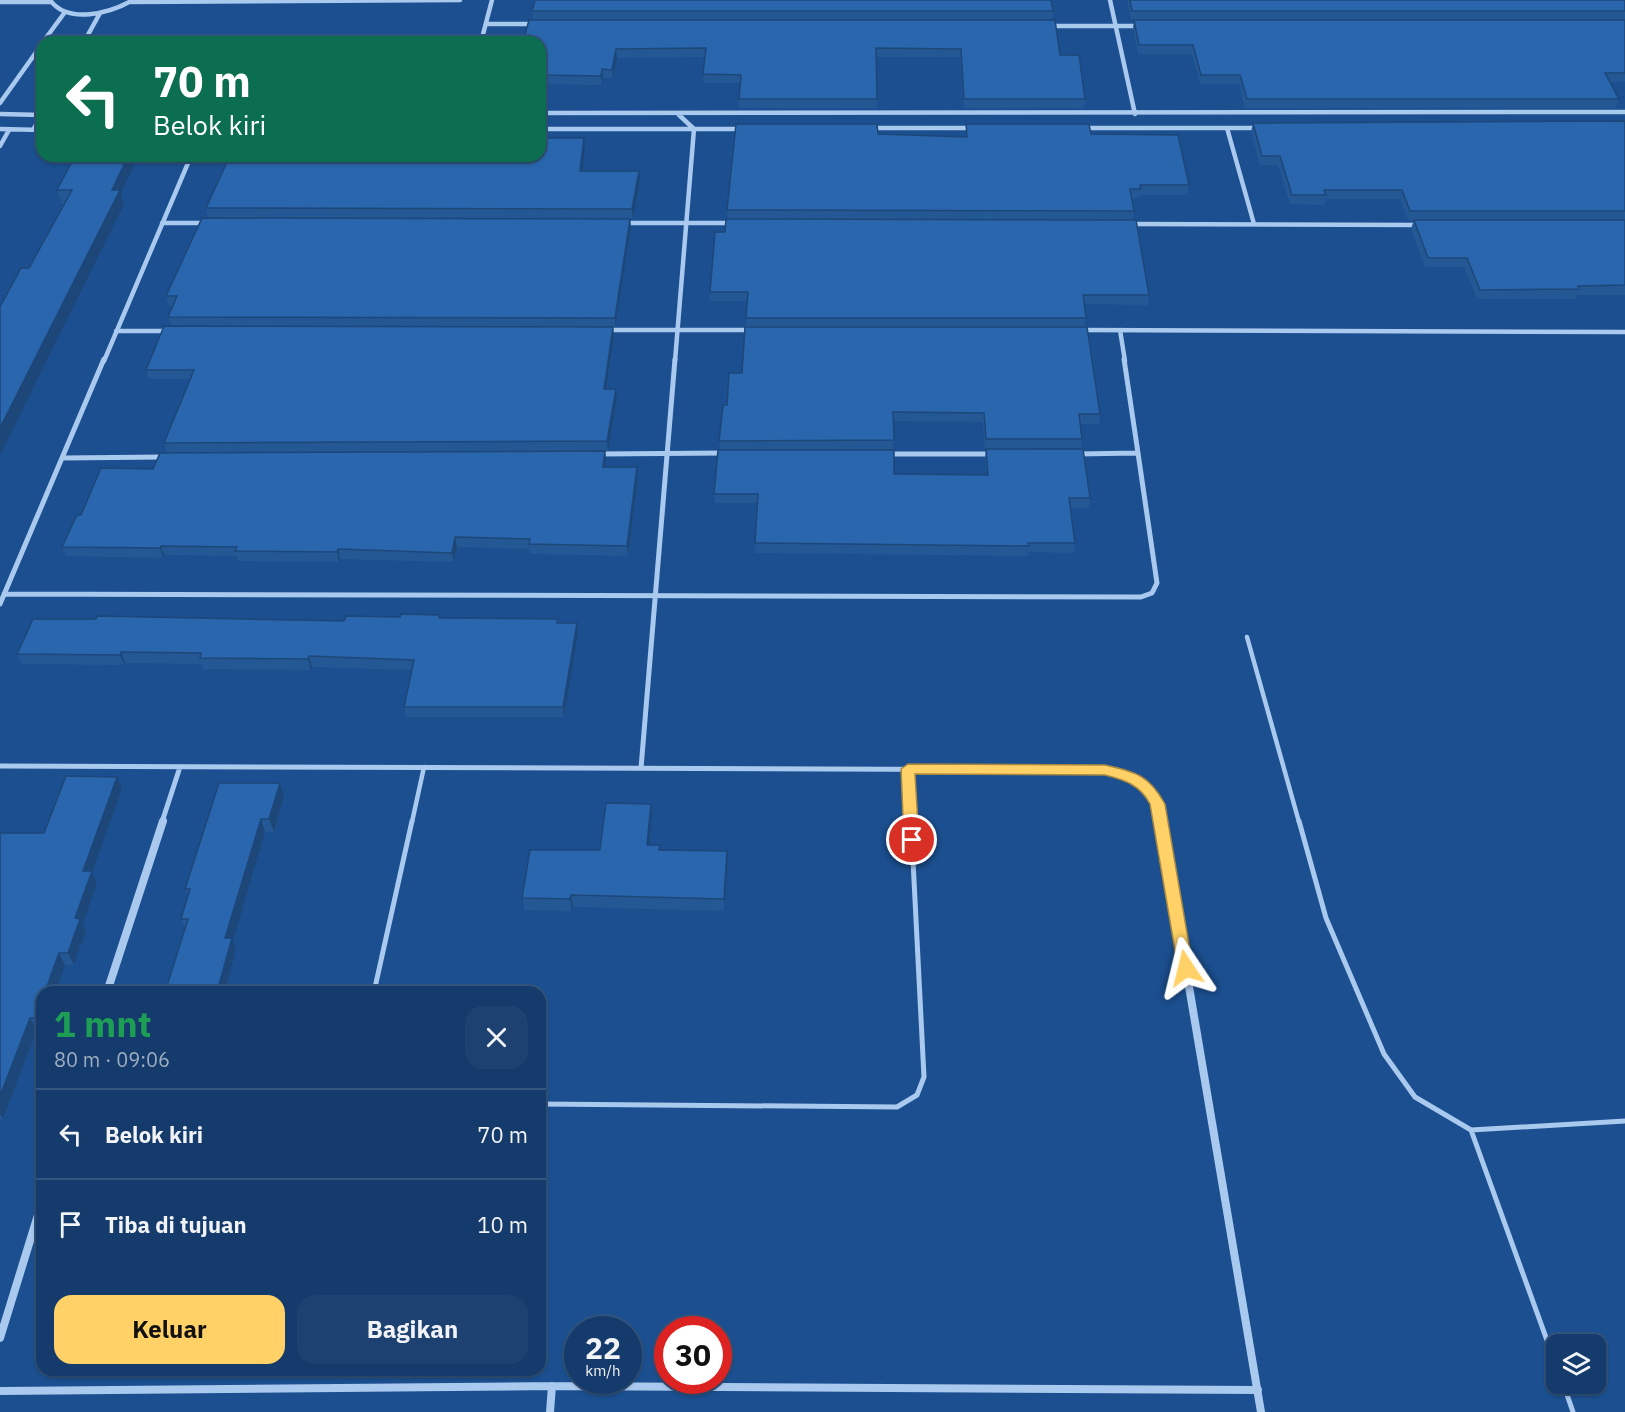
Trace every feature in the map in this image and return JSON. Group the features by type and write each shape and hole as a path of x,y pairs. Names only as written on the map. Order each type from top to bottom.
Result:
{"street":[{"path":"0,2 50,1 65,12 100,13 133,1 460,0"},
{"path":"483,36 492,0"},
{"path":"1110,0 1135,114"},
{"path":"48,36 65,12"},
{"path":"87,36 100,13"},
{"path":"486,24 545,24"},
{"path":"1044,26 1151,26"},
{"path":"0,103 36,53"},
{"path":"546,113 1625,112"},
{"path":"641,768 694,129 678,113"},
{"path":"0,114 36,114"},
{"path":"1164,114 1166,128"},
{"path":"33,130 36,125"},
{"path":"860,128 978,128"},
{"path":"1072,128 1262,128"},
{"path":"1227,128 1254,224"},
{"path":"0,129 36,130"},
{"path":"546,129 753,129"},
{"path":"0,146 9,130"},
{"path":"0,604 188,162"},
{"path":"162,223 210,223"},
{"path":"615,223 746,223"},
{"path":"1124,224 1421,225"},
{"path":"594,330 761,330"},
{"path":"1073,330 1625,332"},
{"path":"4,594 1141,597 1152,593 1157,583 1120,330"},
{"path":"116,331 176,331"},
{"path":"596,454 738,453"},
{"path":"1070,454 1138,453"},
{"path":"880,454 999,454"},
{"path":"62,458 169,457"},
{"path":"0,766 1105,770 1130,776 1149,789 1158,804 1262,1412"},
{"path":"109,986 180,767"},
{"path":"0,1338 36,1221"},
{"path":"0,1391 552,1386 1258,1390"},
{"path":"550,1412 552,1386"}],"lane":[{"path":"1247,637 1326,918 1357,996 1384,1054 1415,1097 1471,1130 1625,1121"},
{"path":"375,986 424,767"},
{"path":"546,1104 897,1107 917,1095 924,1077 908,769"},
{"path":"1471,1130 1546,1338"},
{"path":"1567,1394 1573,1412"}],"building":[{"path":"535,0 1051,0 1053,11 532,11"},
{"path":"1130,0 1625,0 1625,11 1132,11"},
{"path":"529,20 1055,20 1060,55 1079,55 1085,99 964,99 961,49 876,48 877,99 739,99 741,75 703,74 706,48 616,49 612,70 602,69 601,76 546,75 546,36 525,36"},
{"path":"1134,20 1625,20 1625,73 1605,73 1619,99 1247,99 1240,75 1201,75 1193,45 1139,45"},
{"path":"1625,121 1625,211 1410,211 1402,190 1324,190 1326,195 1292,195 1280,156 1262,156 1253,123"},
{"path":"736,124 877,124 878,134 967,137 966,124 1089,124 1091,134 1178,135 1189,185 1140,185 1141,189 1130,189 1134,211 727,210"},
{"path":"546,138 584,138 580,171 639,171 632,209 206,208 227,162 546,162"},
{"path":"72,162 125,162 112,190 120,190 0,428 0,307 21,268 29,268 72,190 57,190"},
{"path":"202,218 630,219 615,318 168,317 177,296 166,296"},
{"path":"726,219 1136,220 1149,295 1083,295 1086,318 746,318 748,292 710,292 715,232 725,232"},
{"path":"1414,220 1625,220 1625,285 1578,286 1579,289 1480,290 1467,258 1428,258"},
{"path":"164,326 613,327 604,389 616,389 607,441 164,443 194,370 146,370"},
{"path":"745,327 1087,327 1100,414 1079,414 1082,439 986,439 984,413 893,412 894,440 719,441 723,405 727,405 729,373 742,373"},
{"path":"986,449 1083,449 1090,498 1069,498 1075,543 1028,543 1029,546 755,543 758,494 714,494 718,450 894,450 894,474 988,475"},
{"path":"605,451 603,467 637,467 627,546 529,544 530,539 455,537 452,553 338,549 337,552 235,551 237,547 62,547 77,515 81,515 101,468 153,469 160,453"},
{"path":"401,614 440,615 439,618 558,619 557,623 577,623 563,707 404,707 414,660 309,656 308,659 200,658 201,653 17,654 33,619 96,619 97,616 344,621 346,616 400,617"},
{"path":"66,776 117,777 83,871 92,871 75,918 80,919 68,953 59,953 47,986 36,986 36,1015 35,1018 30,1018 0,1096 0,833 44,833"},
{"path":"219,783 280,783 269,819 261,819 225,938 232,938 219,986 167,986 188,919 181,919 190,889 185,889"},
{"path":"606,803 651,804 647,845 660,845 659,850 727,851 724,899 571,895 570,899 522,898 530,850 600,850"}],"route":[{"path":"912,840 908,769 1105,770 1130,776 1149,789 1158,804 1186,968"}]}
